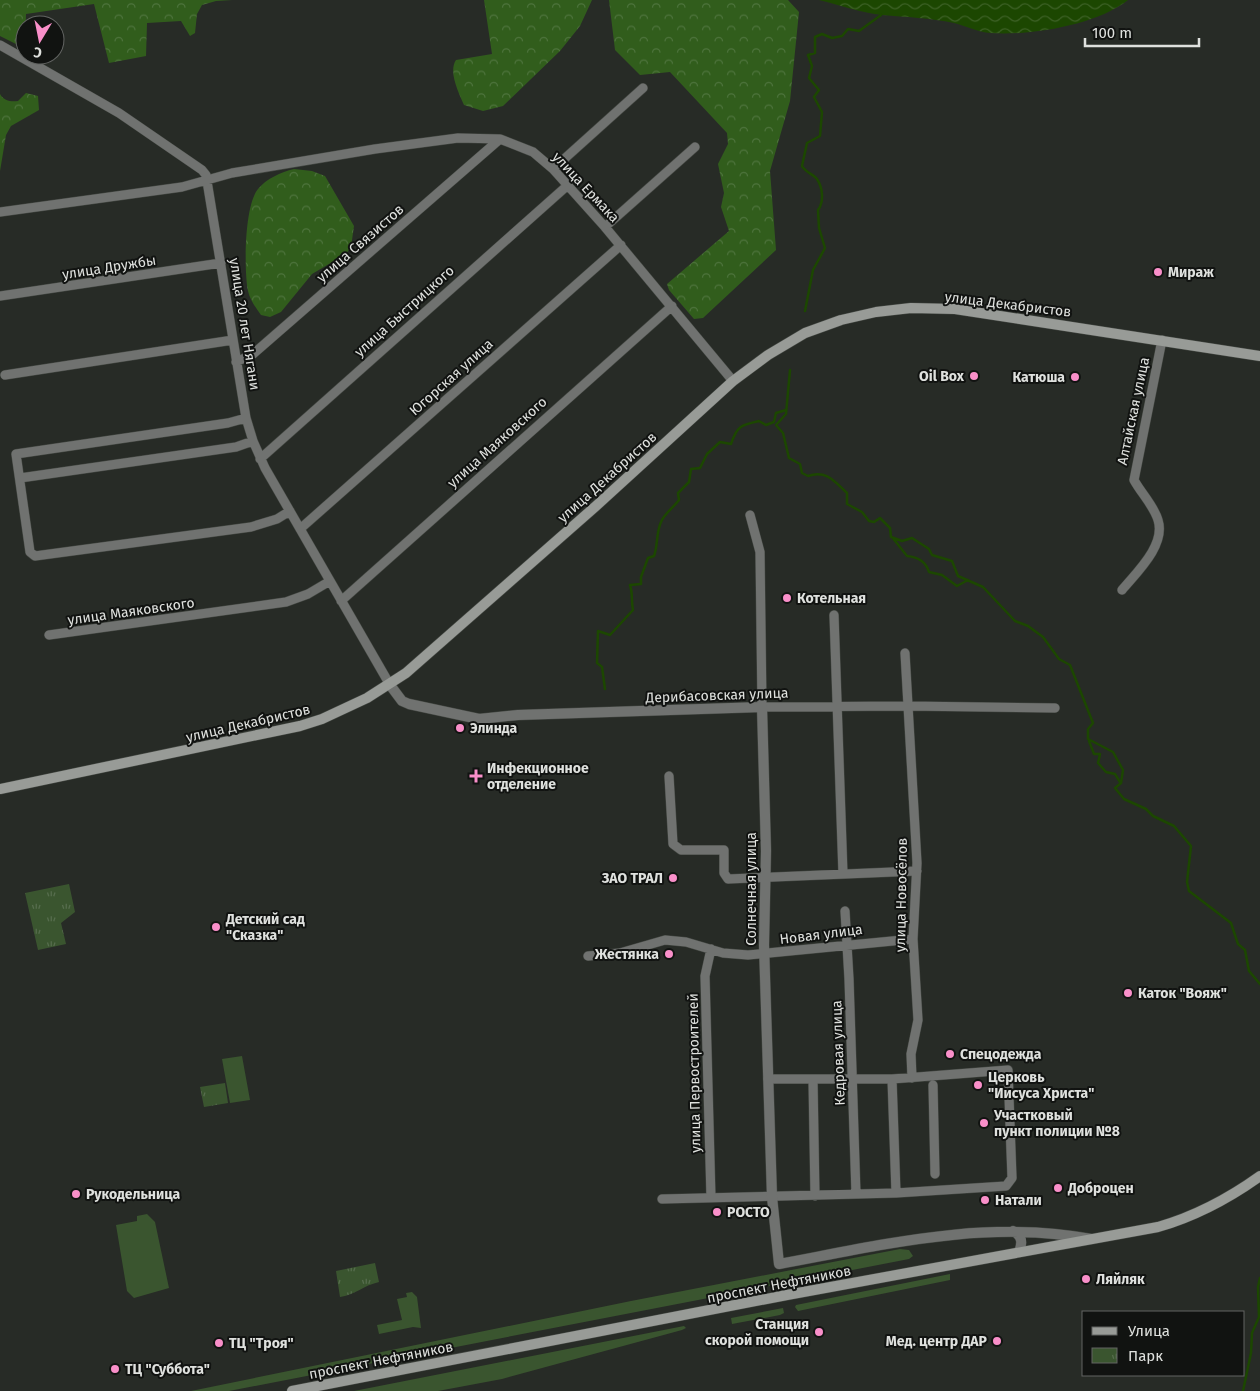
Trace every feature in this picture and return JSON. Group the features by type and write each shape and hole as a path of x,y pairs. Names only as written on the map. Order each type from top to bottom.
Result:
{"main road":[{"name":"улица Декабристов","path":"0,789 300,726 344,710 390,685 596,506 733,381 768,355 805,332 858,315 892,309 935,308 976,311 1260,356"},
{"name":"проспект Нефтяников","path":"292,1391 1019,1252 1138,1232 1185,1219 1226,1200 1260,1176"}],"street":[{"path":"0,45 119,113 202,170 208,180"},
{"path":"553,169 643,88"},
{"name":"улица Ермака","path":"0,212 182,187 232,173 403,146 458,138 500,139 533,152 553,169 605,226 733,381"},
{"name":"улица Связистов","path":"236,362 254,354 500,139"},
{"path":"605,226 695,147"},
{"name":"улица 20 лет Нягани","path":"208,180 236,362 246,418 253,441 260,459 390,685"},
{"name":"улица Быстрицкого","path":"260,459 568,185"},
{"name":"Югорская улица","path":"300,529 621,245"},
{"name":"улица Дружбы","path":"0,296 221,263"},
{"name":"улица Маяковского","path":"341,600 672,306"},
{"path":"5,375 233,340"},
{"name":"Алтайская улица","path":"1122,590 1155,546 1160,533 1158,519 1134,480 1162,340"},
{"path":"246,418 228,423 16,454 30,552 35,556 251,527 277,520 290,511"},
{"path":"20,478 236,447 253,441"},
{"name":"Солнечная улица","path":"750,515 758,543 760,563 766,851 764,954 772,1197 779,1264 951,1235 1013,1231"},
{"name":"улица Маяковского","path":"49,635 286,602 308,594 330,581"},
{"path":"834,615 843,874"},
{"name":"улица Новосёлов","path":"905,653 917,870 912,938 918,1020 910,1054 912,1078"},
{"name":"Дерибасовская улица","path":"390,685 402,701 409,704 479,719 518,715 762,707 1055,708"},
{"path":"669,776 674,847 681,850 724,850 724,873 728,879 764,879 917,870"},
{"name":"Кедровая улица","path":"845,911 856,1194"},
{"name":"Новая улица","path":"588,956 620,953 665,940 686,942 734,954 764,954 912,938"},
{"name":"улица Первостроителей","path":"710,949 705,976 711,1198"},
{"path":"662,1199 896,1193 1006,1186 1012,1178 1008,1070 952,1072 892,1079 768,1079"},
{"path":"892,1079 896,1193"},
{"path":"813,1080 815,1196"},
{"path":"932,1085 935,1174"},
{"path":"1013,1231 1061,1233 1092,1239"},
{"path":"1013,1231 1022,1240 1019,1252"}],"green space":[{"path":"0,0 232,0 216,1 202,5 197,14 195,33 190,36 181,21 147,23 146,56 109,63 94,4 26,15 15,15 15,44 0,36"},
{"path":"484,0 592,0 580,26 560,51 503,106 483,111 464,105 455,82 453,70 456,60 492,54"},
{"path":"609,0 788,0 799,12 790,101 770,171 776,250 703,318 694,319 669,290 667,284 729,231 721,207 724,193 718,164 728,144 727,133 670,72 640,75 615,50"},
{"path":"26,93 38,96 39,110 11,126 6,135 0,171 0,94 6,100 18,101"},
{"path":"294,169 312,171 325,176 354,226 351,247 346,254 312,274 281,312 270,317 261,315 248,291 246,239 250,209 253,197 265,182 274,176"},
{"path":"69,884 75,912 61,923 66,944 38,950 25,893"},
{"path":"242,1056 250,1100 230,1103 222,1059"},
{"path":"225,1083 228,1103 204,1107 200,1087"},
{"path":"147,1214 155,1222 169,1288 134,1298 127,1291 116,1225 137,1221 137,1216"},
{"path":"900,1249 909,1250 913,1256 909,1259 229,1391 191,1391 631,1301"},
{"path":"375,1263 379,1282 340,1297 336,1271"},
{"path":"950,1274 950,1280 798,1311 795,1307 796,1305"},
{"path":"412,1292 417,1297 421,1328 413,1327 379,1334 377,1325 402,1320 397,1299 407,1297 406,1293"},
{"path":"783,1308 784,1313 780,1315 732,1324 731,1318"},
{"path":"684,1326 686,1328 682,1330 502,1379 438,1391 354,1391"}],"water":[{"path":"819,0 1128,0 1115,9 1081,22 1024,33 1006,33 986,32 936,20 874,14"}],"waterway":[{"path":"805,311 813,270 825,248 819,228 818,210 822,199 821,187 817,179 802,166 807,143 820,136 822,112 814,97 819,90 809,78 812,66 808,55 815,53 815,37 822,34 832,38 842,36 848,29 859,31 881,15"},
{"path":"790,370 786,414 776,425 783,433 789,458 800,464 802,473 808,476 820,474 834,481 847,493 847,504 862,512 869,521 874,522 880,518 890,528 891,537 902,541 912,538 929,549 932,555 952,561 958,576 983,587 1015,621 1028,626 1043,637 1059,659 1070,665 1093,723 1088,729 1088,739 1113,752 1123,770 1121,783 1115,788 1124,799 1146,809 1153,816 1174,826 1191,846 1187,882 1189,891 1231,923 1238,944 1245,950 1249,971 1260,984"},
{"path":"605,689 602,667 597,663 598,631 610,635 633,610 630,585 641,584 641,577 648,558 654,556 661,522 679,500 678,493 689,482 691,469 700,468 707,454 720,442 731,444 735,433 740,427 759,421 766,425 774,422 776,413 786,410"},
{"path":"892,537 907,556 921,561 926,565 929,572 942,575 957,586 968,580"},
{"path":"1089,741 1094,754 1100,754 1098,763 1106,772 1115,774 1120,782"},
{"path":"1243,1391 1251,1353 1252,1333 1259,1317 1258,1287 1260,1278"}],"place":[{"name":"Мираж","path":"1158,272"},
{"name":"Oil Box","path":"974,376"},
{"name":"Катюша","path":"1075,377"},
{"name":"Котельная","path":"787,598"},
{"name":"Элинда","path":"460,728"},
{"name":"Инфекционное отделение","path":"476,776"},
{"name":"ЗАО ТРАЛ","path":"673,878"},
{"name":"Детский сад \"Сказка\"","path":"216,927"},
{"name":"Жестянка","path":"669,954"},
{"name":"Каток \"Вояж\"","path":"1128,993"},
{"name":"Спецодежда","path":"950,1054"},
{"name":"Церковь \"Иисуса Христа\"","path":"978,1085"},
{"name":"Участковый пункт полиции №8","path":"984,1123"},
{"name":"Доброцен","path":"1058,1188"},
{"name":"Рукодельница","path":"76,1194"},
{"name":"Натали","path":"985,1200"},
{"name":"РОСТО","path":"717,1212"},
{"name":"Ляйляк","path":"1086,1279"},
{"name":"Станция скорой помощи","path":"819,1332"},
{"name":"Мед. центр ДАР","path":"997,1341"},
{"name":"ТЦ \"Троя\"","path":"219,1343"},
{"name":"ТЦ \"Суббота\"","path":"115,1369"}]}
